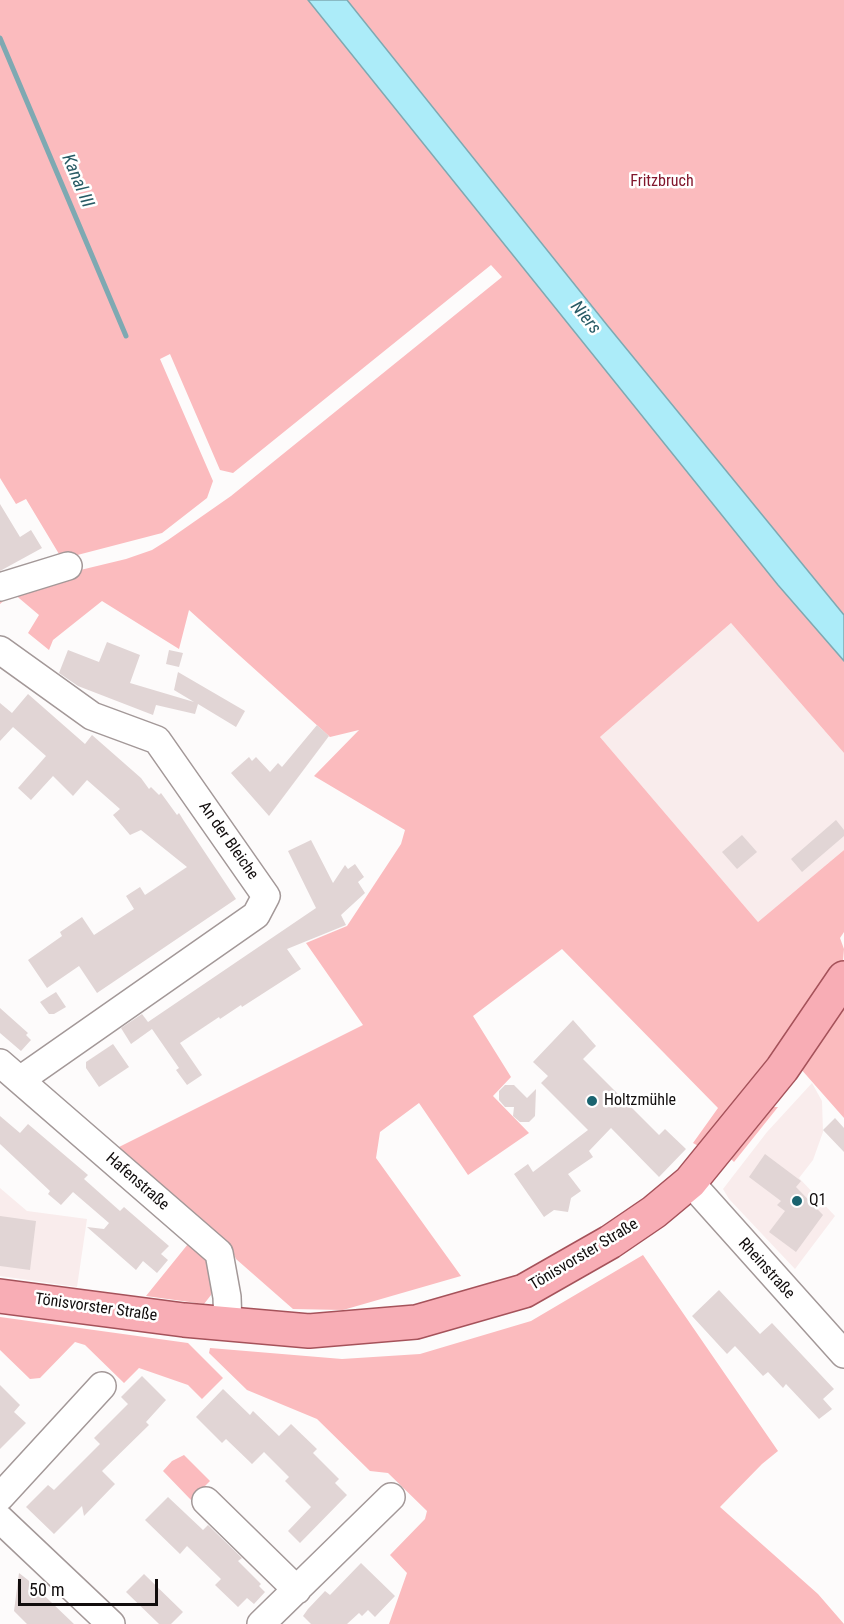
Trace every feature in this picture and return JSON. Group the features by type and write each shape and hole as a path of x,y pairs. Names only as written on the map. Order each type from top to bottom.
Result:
{"main road":[{"name":"Tönisvorster Straße","path":"0,1296 228,1325 309,1331 405,1323 493,1302 533,1287 610,1242 654,1212 690,1182 782,1069 844,978"}],"street":[{"path":"0,587 68,566"},
{"name":"An der Bleiche","path":"0,650 92,716 157,740 266,896 256,915 10,1072"},
{"name":"Hafenstraße","path":"10,1072 219,1253 227,1297 228,1325"},
{"name":"Rheinstraße","path":"690,1182 844,1354"},
{"path":"0,1497 102,1386"},
{"path":"261,1624 391,1497"},
{"path":"206,1501 297,1590"},
{"path":"0,1519 111,1624"}],"shaded area":[{"path":"731,623 844,753 844,850 758,922 600,737"},
{"path":"812,1083 822,1101 823,1132 813,1160 799,1178 835,1216 795,1269 729,1199 723,1189 767,1132"},
{"path":"0,1188 27,1211 87,1219 77,1287 0,1276"}],"green space":[{"name":"Fritzbruch","path":"0,0 844,0 844,753 731,623 600,737 758,922 844,850 844,932 840,938 844,949 843,961 777,1053 700,1147 693,1143 718,1108 562,949 473,1016 511,1077 493,1096 529,1133 468,1175 419,1103 380,1132 376,1158 461,1276 343,1310 293,1309 236,1259 231,1248 115,1149 363,1025 306,943 347,926 401,844 405,830 314,776 359,730 330,737 189,610 179,649 102,601 53,640 49,650 28,633 39,615 13,593 0,604 0,592 10,587 126,559 152,550 168,540 231,496 502,277 491,265 233,473 220,470 170,354 160,359 213,481 207,498 162,533 62,559 26,499 16,504 0,478"},
{"path":"844,1000 844,1118 800,1068"},
{"path":"771,1107 778,1107 734,1162 730,1158"},
{"path":"188,1244 208,1262 213,1279 211,1295 204,1304 146,1296"},
{"path":"643,1255 778,1451 720,1507 818,1594 844,1624 389,1624 407,1573 390,1555 425,1519 427,1511 388,1473 370,1471 317,1419 247,1390 209,1353 210,1348 342,1359 420,1354 531,1321"},
{"path":"0,1317 188,1343 223,1378 202,1399 188,1385 139,1368 124,1383 85,1345 75,1342 40,1378 30,1379 0,1350"},
{"path":"184,1455 210,1481 191,1500 163,1471 172,1461"}],"water":[{"name":"Niers","path":"308,0 347,0 607,325 844,615 844,661 778,585"}],"building":[{"path":"0,504 20,537 31,530 42,548 0,571"},
{"path":"107,642 140,655 130,683 194,702 174,690 178,672 245,711 236,727 198,704 195,714 156,705 153,715 78,686 59,673 68,650 99,662"},
{"path":"169,650 183,653 179,667 166,664"},
{"path":"28,694 85,744 92,735 141,778 149,789 151,787 159,795 161,793 177,815 179,813 236,899 97,993 79,966 47,988 28,960 62,936 60,932 82,917 94,935 134,909 126,896 140,887 145,895 187,867 141,830 130,835 113,815 120,809 87,780 73,796 53,776 31,800 18,788 46,756 13,727 0,741 0,703 12,713"},
{"path":"317,725 329,736 269,816 231,773 249,757 252,761 256,757 270,772 278,763 282,767"},
{"path":"836,820 844,830 844,836 802,872 791,859"},
{"path":"742,835 757,852 737,869 722,852"},
{"path":"311,840 333,883 345,865 348,869 355,864 364,877 358,882 365,893 341,915 346,925 287,949 301,969 242,1007 241,1005 220,1019 219,1017 180,1043 202,1075 187,1085 176,1070 179,1068 152,1029 131,1044 121,1028 142,1014 148,1022 316,908 288,851"},
{"path":"56,992 66,1007 54,1014 49,1014 40,1002"},
{"path":"0,1008 28,1033 26,1035 31,1040 21,1051 0,1033"},
{"name":"Holtzmühle","path":"573,1020 596,1046 583,1059 659,1135 665,1129 686,1149 659,1177 611,1128 589,1151 593,1157 568,1174 581,1191 571,1198 568,1212 554,1210 544,1217 514,1174 528,1164 533,1172 588,1130 541,1083 548,1076 533,1062"},
{"path":"113,1044 129,1067 99,1087 86,1068 86,1062"},
{"path":"505,1085 514,1085 527,1098 536,1089 535,1116 529,1122 520,1122 513,1116 514,1107 505,1107 499,1100 499,1091"},
{"path":"0,1116 20,1133 28,1124 88,1175 84,1179 120,1211 124,1207 169,1246 161,1254 168,1260 157,1273 143,1261 136,1270 87,1227 104,1229 109,1223 73,1192 61,1205 48,1194 50,1191 0,1144"},
{"path":"835,1118 844,1128 844,1152 823,1130"},
{"path":"765,1154 801,1181 796,1187 823,1215 796,1252 769,1232 785,1211 777,1205 781,1201 749,1177"},
{"path":"0,1216 36,1221 30,1270 0,1266"},
{"path":"719,1290 760,1334 772,1323 834,1389 823,1399 832,1409 819,1419 786,1384 783,1388 768,1372 763,1376 735,1346 727,1354 692,1316"},
{"path":"142,1376 166,1400 146,1422 149,1425 102,1471 115,1484 84,1516 82,1506 54,1534 26,1507 48,1485 54,1490 100,1444 94,1438 128,1404 121,1397"},
{"path":"0,1385 20,1405 14,1412 26,1423 0,1449"},
{"path":"223,1389 250,1415 253,1411 279,1436 291,1424 317,1449 313,1453 339,1479 335,1483 347,1495 300,1543 288,1531 311,1507 285,1481 289,1477 264,1452 252,1464 226,1439 222,1443 196,1417"},
{"path":"168,1497 203,1530 208,1525 242,1558 238,1561 261,1584 259,1586 265,1592 254,1604 247,1598 238,1607 215,1585 221,1579 187,1546 180,1554 145,1520"},
{"path":"361,1563 395,1596 375,1617 368,1610 362,1616 359,1613 347,1624 311,1624 303,1616 308,1609 325,1591 330,1595"},
{"path":"19,1573 74,1624 27,1624 14,1611"},
{"path":"144,1574 183,1612 171,1624 159,1624 126,1592"}],"waterway":[{"name":"Kanal III","path":"0,38 126,336"}],"place":[{"name":"Holtzmühle","path":"592,1101"},
{"name":"Q1","path":"797,1201"}]}
